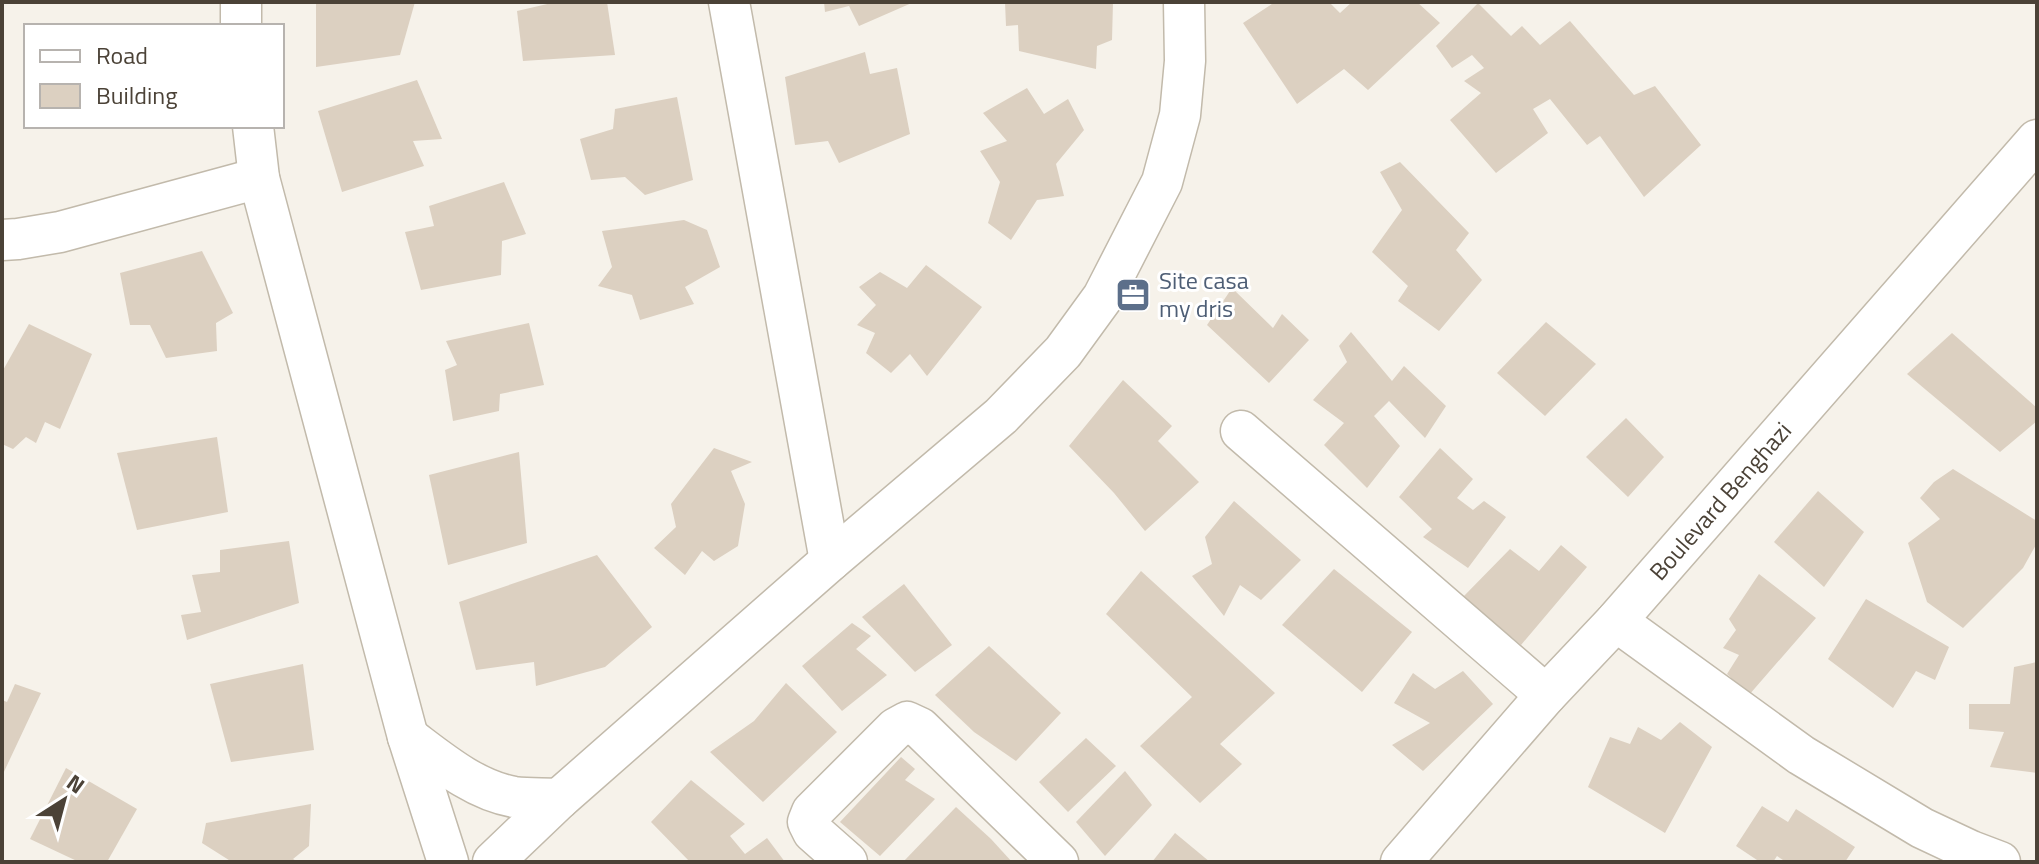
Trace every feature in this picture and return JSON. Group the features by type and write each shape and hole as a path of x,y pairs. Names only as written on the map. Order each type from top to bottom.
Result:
{"street":[{"path":"241,2 241,24"},
{"path":"729,2 830,561"},
{"path":"493,862 559,799 830,561 1001,416 1063,352 1103,297 1162,182 1180,115 1185,61 1184,2"},
{"path":"253,128 259,178 408,737 448,862"},
{"name":"Boulevard Benghazi","path":"1401,862 2037,140"},
{"path":"2,240 60,232 259,178"},
{"path":"1241,431 1546,695"},
{"path":"1616,621 1801,755 1922,828 1979,858"},
{"path":"847,862 813,832 808,822 812,812 896,728 907,722 920,728 1058,862"},
{"path":"408,737 482,787 513,797 559,799"}],"building":[{"path":"316,2 415,2 400,55 316,67"},
{"path":"556,2 607,2 615,55 523,61 517,11"},
{"path":"824,2 914,2 859,26 849,6 825,12"},
{"path":"1005,2 1113,2 1112,40 1097,46 1096,69 1019,51 1018,25 1006,26"},
{"path":"1275,2 1329,2 1340,13 1352,2 1417,2 1440,23 1368,90 1344,69 1297,104 1243,23"},
{"path":"1478,3 1511,36 1522,26 1540,45 1570,21 1634,95 1655,86 1701,145 1644,197 1600,136 1587,145 1550,99 1533,109 1548,133 1496,173 1450,120 1481,93 1464,81 1484,68 1472,55 1452,68 1436,46"},
{"path":"865,52 870,74 897,68 910,134 839,163 828,141 795,145 785,77"},
{"path":"417,80 442,139 413,141 424,166 342,192 318,111"},
{"path":"1027,88 1044,114 1068,99 1084,130 1056,164 1064,196 1037,200 1011,240 988,223 1000,182 980,151 1007,141 983,113"},
{"path":"677,97 693,180 645,195 625,177 591,180 580,139 613,129 615,109"},
{"path":"1400,162 1469,233 1456,250 1482,280 1439,331 1398,301 1408,286 1372,252 1402,210 1380,172"},
{"path":"504,182 526,234 502,241 501,275 421,290 405,232 434,226 429,206"},
{"path":"684,220 707,230 720,267 685,287 694,304 640,320 632,295 598,286 612,267 602,231"},
{"path":"202,251 233,313 216,323 217,351 166,358 150,325 130,325 120,273"},
{"path":"926,265 982,307 927,376 910,354 891,373 866,353 875,333 857,325 876,305 859,287 880,272 907,288"},
{"path":"1232,288 1273,328 1282,314 1309,340 1269,383 1207,325"},
{"path":"1546,322 1596,364 1545,416 1497,373"},
{"path":"529,323 544,385 500,394 499,411 453,421 445,370 457,365 446,341"},
{"path":"29,324 92,354 60,429 45,422 36,443 26,437 13,449 2,444 2,372"},
{"path":"1351,332 1392,381 1404,366 1446,406 1425,438 1389,401 1374,416 1400,446 1367,488 1324,445 1344,423 1313,400 1347,362 1339,346"},
{"path":"1952,333 2037,408 2037,421 2000,452 1907,374"},
{"path":"1123,380 1172,426 1158,441 1199,482 1145,531 1069,446"},
{"path":"1626,418 1664,457 1628,497 1586,457"},
{"path":"217,437 228,512 137,530 117,453"},
{"path":"714,448 752,462 731,471 745,504 738,546 714,561 702,551 685,575 654,548 676,527 671,504"},
{"path":"1440,448 1473,479 1457,498 1473,510 1484,501 1506,517 1468,568 1423,537 1432,529 1399,497"},
{"path":"519,452 527,543 448,565 429,475"},
{"path":"1953,469 2037,521 2037,543 2023,568 1963,628 1927,602 1908,543 1940,519 1920,498 1934,482"},
{"path":"1818,491 1864,532 1824,587 1774,542"},
{"path":"1234,501 1301,560 1261,600 1240,585 1224,616 1192,576 1212,564 1205,537"},
{"path":"289,541 299,603 187,640 181,615 201,612 192,575 220,572 220,550"},
{"path":"1561,545 1587,567 1521,645 1463,597 1510,549 1539,571"},
{"path":"597,555 652,627 605,667 536,686 534,662 476,670 459,602"},
{"path":"1334,569 1412,632 1362,692 1282,625"},
{"path":"1141,571 1275,693 1220,744 1242,764 1200,803 1140,746 1192,697 1106,614"},
{"path":"1759,574 1816,618 1749,695 1727,674 1739,655 1723,648 1736,630 1729,619"},
{"path":"904,584 952,645 915,672 862,617"},
{"path":"1866,599 1949,647 1935,680 1916,671 1893,708 1828,659"},
{"path":"852,623 871,636 856,649 887,675 842,711 802,666"},
{"path":"989,646 1061,713 1016,761 974,732 935,695"},
{"path":"2037,662 2037,773 1990,767 2004,732 1969,729 1969,704 2010,704 2014,667"},
{"path":"303,664 314,750 231,762 210,684"},
{"path":"1463,671 1493,704 1423,771 1392,745 1430,723 1394,703 1413,673 1435,689"},
{"path":"786,683 837,732 763,802 710,752 754,721"},
{"path":"15,684 41,693 2,776 2,700 7,702"},
{"path":"1680,722 1712,747 1665,833 1588,787 1610,737 1630,744 1638,727 1661,740"},
{"path":"1086,738 1116,766 1068,812 1039,782"},
{"path":"901,757 915,769 905,780 935,799 880,856 840,822"},
{"path":"66,768 137,809 107,862 79,862 30,839"},
{"path":"1125,771 1152,805 1105,856 1076,822"},
{"path":"691,780 745,824 730,836 745,854 767,838 785,862 690,862 651,822"},
{"path":"311,804 309,846 293,859 298,862 232,862 202,843 206,823"},
{"path":"1762,806 1788,822 1796,809 1855,847 1845,862 1786,862 1777,856 1773,862 1760,862 1736,846"},
{"path":"956,807 991,839 1012,862 903,862"},
{"path":"1175,833 1210,862 1152,862"}],"place":[{"name":"Site casa my dris","path":"1133,295"}]}
